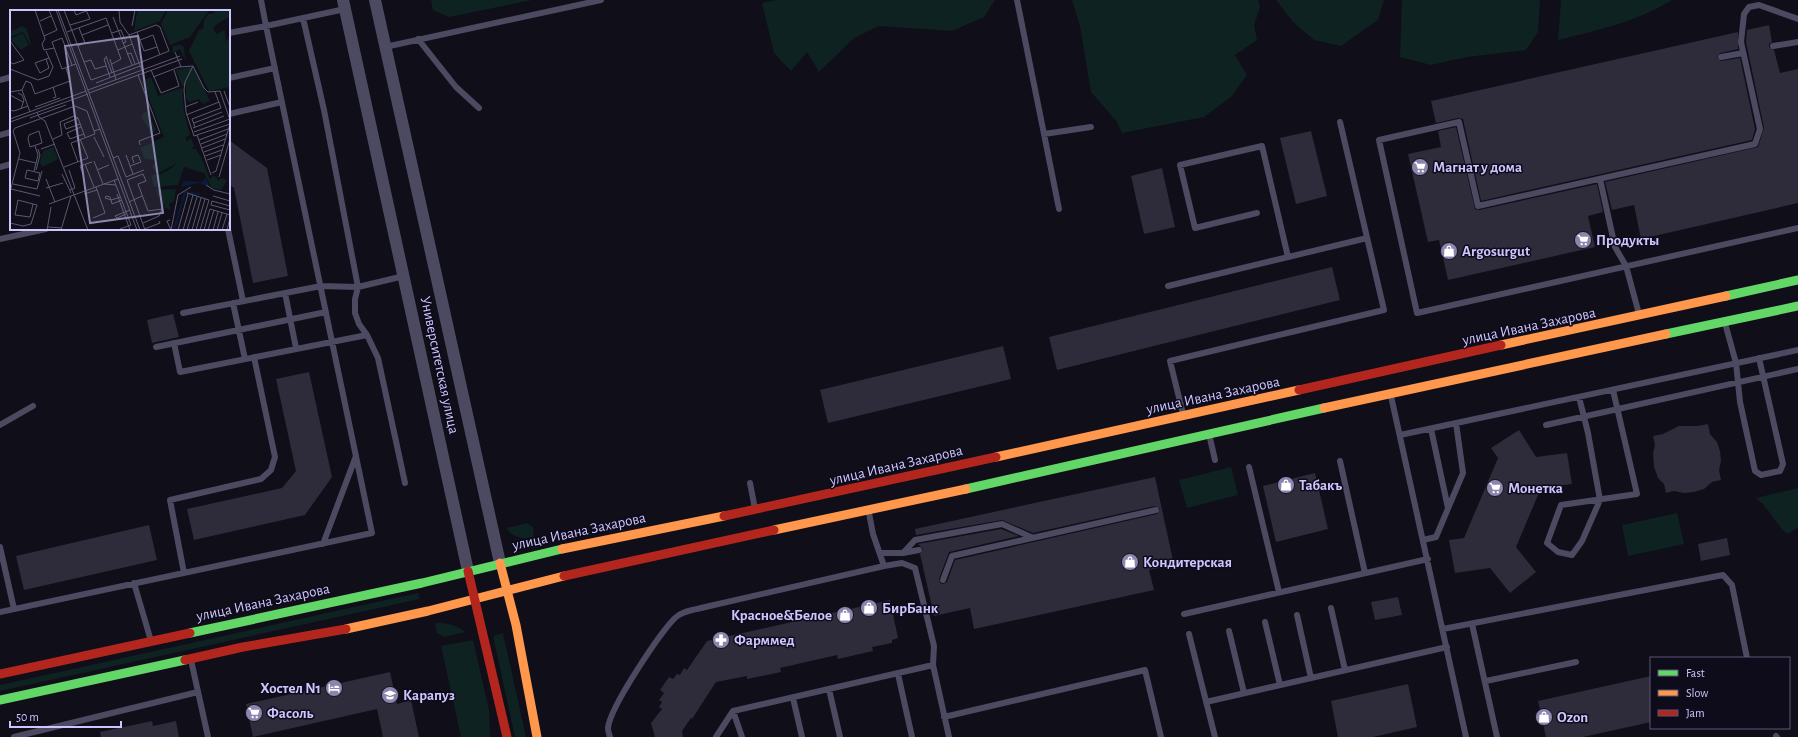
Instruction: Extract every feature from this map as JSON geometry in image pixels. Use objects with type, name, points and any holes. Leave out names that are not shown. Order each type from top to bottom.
[{"type":"main road","name":"улица Ивана Захарова","points":[[0,674],[422,583],[545,552],[658,528],[755,510],[1798,280]]},
{"type":"main road","points":[[0,700],[243,647],[330,632],[723,541],[868,511],[1209,433],[1798,306]]},
{"type":"main road","name":"Университетская улица","points":[[500,563],[516,625],[537,737]]},
{"type":"main road","name":"Университетская улица","points":[[468,571],[506,737]]},
{"type":"street","name":"Университетская улица","points":[[375,0],[500,563]]},
{"type":"street","name":"Университетская улица","points":[[344,5],[468,571]]},
{"type":"lane","points":[[0,612],[372,533],[261,0]]},
{"type":"lane","points":[[385,47],[601,0]]},
{"type":"lane","points":[[1017,0],[1060,209]]},
{"type":"lane","points":[[230,33],[303,18],[344,5]]},
{"type":"lane","points":[[1798,19],[1759,5],[1749,7],[1744,14],[1741,26],[1741,42],[1760,129],[1756,144],[1478,206],[1459,122],[1379,140],[1417,313],[1798,228]]},
{"type":"lane","points":[[303,18],[324,110],[358,287],[355,299],[356,313],[359,324],[367,335],[378,358],[405,483]]},
{"type":"lane","points":[[418,39],[456,87],[479,108]]},
{"type":"lane","points":[[1774,46],[1798,42]]},
{"type":"lane","points":[[1721,57],[1743,53]]},
{"type":"lane","points":[[230,78],[275,68]]},
{"type":"lane","points":[[0,80],[10,78]]},
{"type":"lane","points":[[230,114],[282,102]]},
{"type":"lane","points":[[1183,416],[1170,361],[1384,310],[1340,122]]},
{"type":"lane","points":[[1044,134],[1091,127]]},
{"type":"lane","points":[[0,135],[10,132]]},
{"type":"lane","points":[[1257,213],[1195,228],[1180,165],[1262,146],[1288,257]]},
{"type":"lane","points":[[0,167],[10,164]]},
{"type":"lane","points":[[1600,179],[1615,247],[1626,266],[1640,316]]},
{"type":"lane","points":[[0,239],[41,230]]},
{"type":"lane","points":[[228,230],[243,301]]},
{"type":"lane","points":[[1168,286],[1368,238]]},
{"type":"lane","points":[[183,312],[321,286],[358,287],[404,276]]},
{"type":"lane","points":[[285,293],[296,348]]},
{"type":"lane","points":[[233,303],[245,359]]},
{"type":"lane","points":[[156,347],[326,312]]},
{"type":"lane","points":[[1724,322],[1736,363],[1740,402],[1755,471],[1761,475],[1780,471],[1783,464],[1759,358]]},
{"type":"lane","points":[[174,343],[180,372],[367,335]]},
{"type":"lane","points":[[1400,435],[1798,350]]},
{"type":"lane","points":[[184,573],[170,500],[261,479],[272,470],[275,457],[254,357]]},
{"type":"lane","points":[[1546,425],[1798,369]]},
{"type":"lane","points":[[1579,397],[1600,500],[1582,541],[1572,555],[1558,552],[1547,543],[1561,505],[1600,500],[1637,494],[1613,390]]},
{"type":"lane","points":[[1391,394],[1466,737]]},
{"type":"lane","points":[[0,424],[33,406]]},
{"type":"lane","points":[[1424,540],[1436,537],[1463,473],[1456,423]]},
{"type":"lane","points":[[1431,429],[1448,508]]},
{"type":"lane","points":[[1209,433],[1215,460]]},
{"type":"lane","points":[[323,544],[356,456]]},
{"type":"lane","points":[[1340,460],[1365,573]]},
{"type":"lane","points":[[1249,467],[1279,592]]},
{"type":"lane","points":[[750,483],[755,510]]},
{"type":"lane","points":[[943,580],[952,556],[1156,510]]},
{"type":"lane","points":[[868,511],[884,566]]},
{"type":"lane","points":[[903,553],[915,540],[1002,524],[1031,537]]},
{"type":"lane","points":[[0,547],[14,609]]},
{"type":"lane","points":[[880,553],[903,553],[919,550]]},
{"type":"lane","points":[[1184,614],[1428,559]]},
{"type":"lane","points":[[610,737],[608,728],[614,711],[635,674],[676,616],[694,610],[902,563],[915,568],[934,646],[933,666],[949,737]]},
{"type":"lane","points":[[1443,629],[1723,575],[1732,585],[1747,657]]},
{"type":"lane","points":[[134,583],[150,641]]},
{"type":"lane","points":[[1331,608],[1345,670]]},
{"type":"lane","points":[[1297,615],[1311,678]]},
{"type":"lane","points":[[1266,622],[1280,685]]},
{"type":"lane","points":[[1472,624],[1486,681],[1497,737]]},
{"type":"lane","points":[[1229,631],[1244,693]]},
{"type":"lane","points":[[1188,634],[1215,737]]},
{"type":"lane","points":[[1206,702],[1447,647]]},
{"type":"lane","points":[[190,658],[208,737]]},
{"type":"lane","points":[[1486,681],[1576,662]]},
{"type":"lane","points":[[716,737],[733,710],[933,666]]},
{"type":"lane","points":[[944,717],[1145,670],[1161,737]]},
{"type":"lane","points":[[898,674],[912,737]]},
{"type":"lane","points":[[829,689],[840,737]]},
{"type":"lane","points":[[14,737],[198,692]]},
{"type":"lane","points":[[793,698],[802,737]]},
{"type":"lane","points":[[733,710],[742,737]]},
{"type":"green space","points":[[431,0],[532,0],[449,17],[433,10]]},
{"type":"green space","points":[[776,0],[995,0],[984,17],[952,31],[879,26],[854,38],[819,72],[807,52],[791,71],[774,53],[762,3]]},
{"type":"green space","points":[[1072,0],[1258,0],[1260,7],[1254,25],[1257,40],[1235,55],[1247,75],[1231,97],[1204,117],[1122,133],[1117,122],[1091,92],[1080,26]]},
{"type":"green space","points":[[1276,0],[1384,0],[1378,20],[1341,46],[1314,40],[1293,22]]},
{"type":"green space","points":[[1402,0],[1540,0],[1538,32],[1526,50],[1467,57],[1431,65],[1400,57]]},
{"type":"green space","points":[[1561,0],[1672,0],[1631,20],[1558,40]]},
{"type":"green space","points":[[1231,467],[1238,495],[1187,508],[1179,480]]},
{"type":"green space","points":[[1798,488],[1798,528],[1787,534],[1756,498]]},
{"type":"green space","points":[[1677,513],[1684,544],[1628,556],[1622,525]]},
{"type":"green space","points":[[527,523],[533,527],[534,537],[519,537],[512,534],[506,528]]},
{"type":"green space","points":[[418,593],[420,599],[0,691],[0,685]]},
{"type":"green space","points":[[435,623],[451,624],[465,632],[444,637],[437,633]]},
{"type":"green space","points":[[503,633],[526,737],[515,737],[493,636]]},
{"type":"green space","points":[[473,640],[489,710],[490,737],[461,737],[441,646]]},
{"type":"building","points":[[1769,25],[1772,42],[1769,44],[1769,47],[1774,50],[1780,73],[1798,69],[1798,203],[1641,239],[1634,205],[1612,210],[1605,182],[1758,147],[1764,128],[1746,42],[1747,30]]},
{"type":"building","points":[[1738,32],[1738,49],[1720,53],[1717,57],[1721,61],[1740,58],[1755,129],[1752,140],[1481,201],[1463,119],[1458,118],[1436,123],[1431,101]]},
{"type":"building","points":[[1456,127],[1475,209],[1479,210],[1597,184],[1603,212],[1588,216],[1595,247],[1448,280],[1439,240],[1428,242],[1408,154],[1441,147],[1438,131]]},
{"type":"building","points":[[1311,131],[1327,196],[1296,204],[1280,138]]},
{"type":"building","points":[[230,141],[267,168],[288,276],[253,283],[234,188],[230,185]]},
{"type":"building","points":[[1162,168],[1175,227],[1144,234],[1131,176]]},
{"type":"building","points":[[1332,267],[1340,300],[1057,370],[1049,337]]},
{"type":"building","points":[[173,314],[179,337],[152,343],[147,320]]},
{"type":"building","points":[[1003,346],[1011,379],[828,423],[820,390]]},
{"type":"building","points":[[309,372],[332,477],[305,515],[194,540],[187,509],[282,488],[296,471],[276,379]]},
{"type":"building","points":[[1708,424],[1710,434],[1717,442],[1720,451],[1721,461],[1719,470],[1721,480],[1712,482],[1704,489],[1694,492],[1684,493],[1674,491],[1666,493],[1664,484],[1658,478],[1654,467],[1653,453],[1655,445],[1653,436],[1663,434],[1679,426],[1697,426]]},
{"type":"building","points":[[1519,430],[1536,457],[1567,453],[1572,484],[1541,488],[1516,547],[1536,572],[1510,593],[1490,568],[1455,573],[1449,540],[1464,538],[1498,458],[1491,448]]},
{"type":"building","points":[[1315,473],[1328,529],[1276,542],[1263,486]]},
{"type":"building","points":[[1155,477],[1174,565],[1149,570],[1154,590],[974,629],[970,608],[934,616],[920,554],[923,549],[918,544],[1001,529],[1019,536],[949,552],[939,579],[940,583],[943,584],[947,582],[955,560],[1157,514],[1160,509],[1155,506],[1033,533],[1002,520],[916,535],[915,529]]},
{"type":"building","points":[[149,525],[157,560],[24,590],[16,556]]},
{"type":"building","points":[[1727,538],[1730,555],[1701,561],[1698,544]]},
{"type":"building","points":[[1398,597],[1402,615],[1375,620],[1371,602]]},
{"type":"building","points":[[890,600],[898,638],[892,640],[892,643],[872,647],[873,651],[838,659],[837,655],[780,668],[781,672],[747,679],[747,676],[716,682],[692,719],[691,718],[682,731],[683,737],[655,737],[651,723],[662,709],[659,707],[662,702],[659,700],[664,693],[660,690],[669,677],[673,679],[677,674],[680,675],[684,668],[687,670],[707,641]]},
{"type":"building","points":[[390,672],[397,704],[411,700],[419,737],[383,737],[377,709],[253,737],[246,704]]},
{"type":"building","points":[[1650,676],[1650,722],[1583,737],[1546,737],[1538,701]]},
{"type":"building","points":[[1408,684],[1417,727],[1373,737],[1338,737],[1331,701]]},
{"type":"building","points":[[152,721],[153,726],[176,721],[179,737],[101,737],[100,732]]},
{"type":"traffic: fast","points":[[1726,296],[1798,280]]},
{"type":"traffic: fast","points":[[1666,334],[1798,306]]},
{"type":"traffic: fast","points":[[966,489],[1324,408]]},
{"type":"traffic: fast","points":[[190,633],[422,583],[562,549]]},
{"type":"traffic: fast","points":[[0,700],[185,660]]},
{"type":"traffic: slow","points":[[1501,345],[1726,296]]},
{"type":"traffic: slow","points":[[1324,408],[1666,334]]},
{"type":"traffic: slow","points":[[996,457],[1299,390]]},
{"type":"traffic: slow","points":[[774,530],[966,489]]},
{"type":"traffic: slow","points":[[562,549],[724,516]]},
{"type":"traffic: slow","points":[[500,563],[516,625],[537,737]]},
{"type":"traffic: slow","points":[[346,629],[428,611],[564,576]]},
{"type":"traffic: jam","points":[[1299,390],[1501,345]]},
{"type":"traffic: jam","points":[[724,516],[996,457]]},
{"type":"traffic: jam","points":[[564,576],[774,530]]},
{"type":"traffic: jam","points":[[468,571],[507,737]]},
{"type":"traffic: jam","points":[[185,660],[243,647],[346,629]]},
{"type":"traffic: jam","points":[[0,674],[190,633]]},
{"type":"place","name":"Магнат у дома","points":[[1420,167]]},
{"type":"place","name":"Продукты","points":[[1583,240]]},
{"type":"place","name":"Argosurgut","points":[[1449,251]]},
{"type":"place","name":"Табакъ","points":[[1286,485]]},
{"type":"place","name":"Монетка","points":[[1495,488]]},
{"type":"place","name":"Кондитерская","points":[[1130,562]]},
{"type":"place","name":"БирБанк","points":[[869,608]]},
{"type":"place","name":"Красное&Белое","points":[[845,615]]},
{"type":"place","name":"Фарммед","points":[[721,640]]},
{"type":"place","name":"Хостел N1","points":[[334,688]]},
{"type":"place","name":"Карапуз","points":[[390,695]]},
{"type":"place","name":"Фасоль","points":[[254,713]]},
{"type":"place","name":"Ozon","points":[[1544,717]]}]
